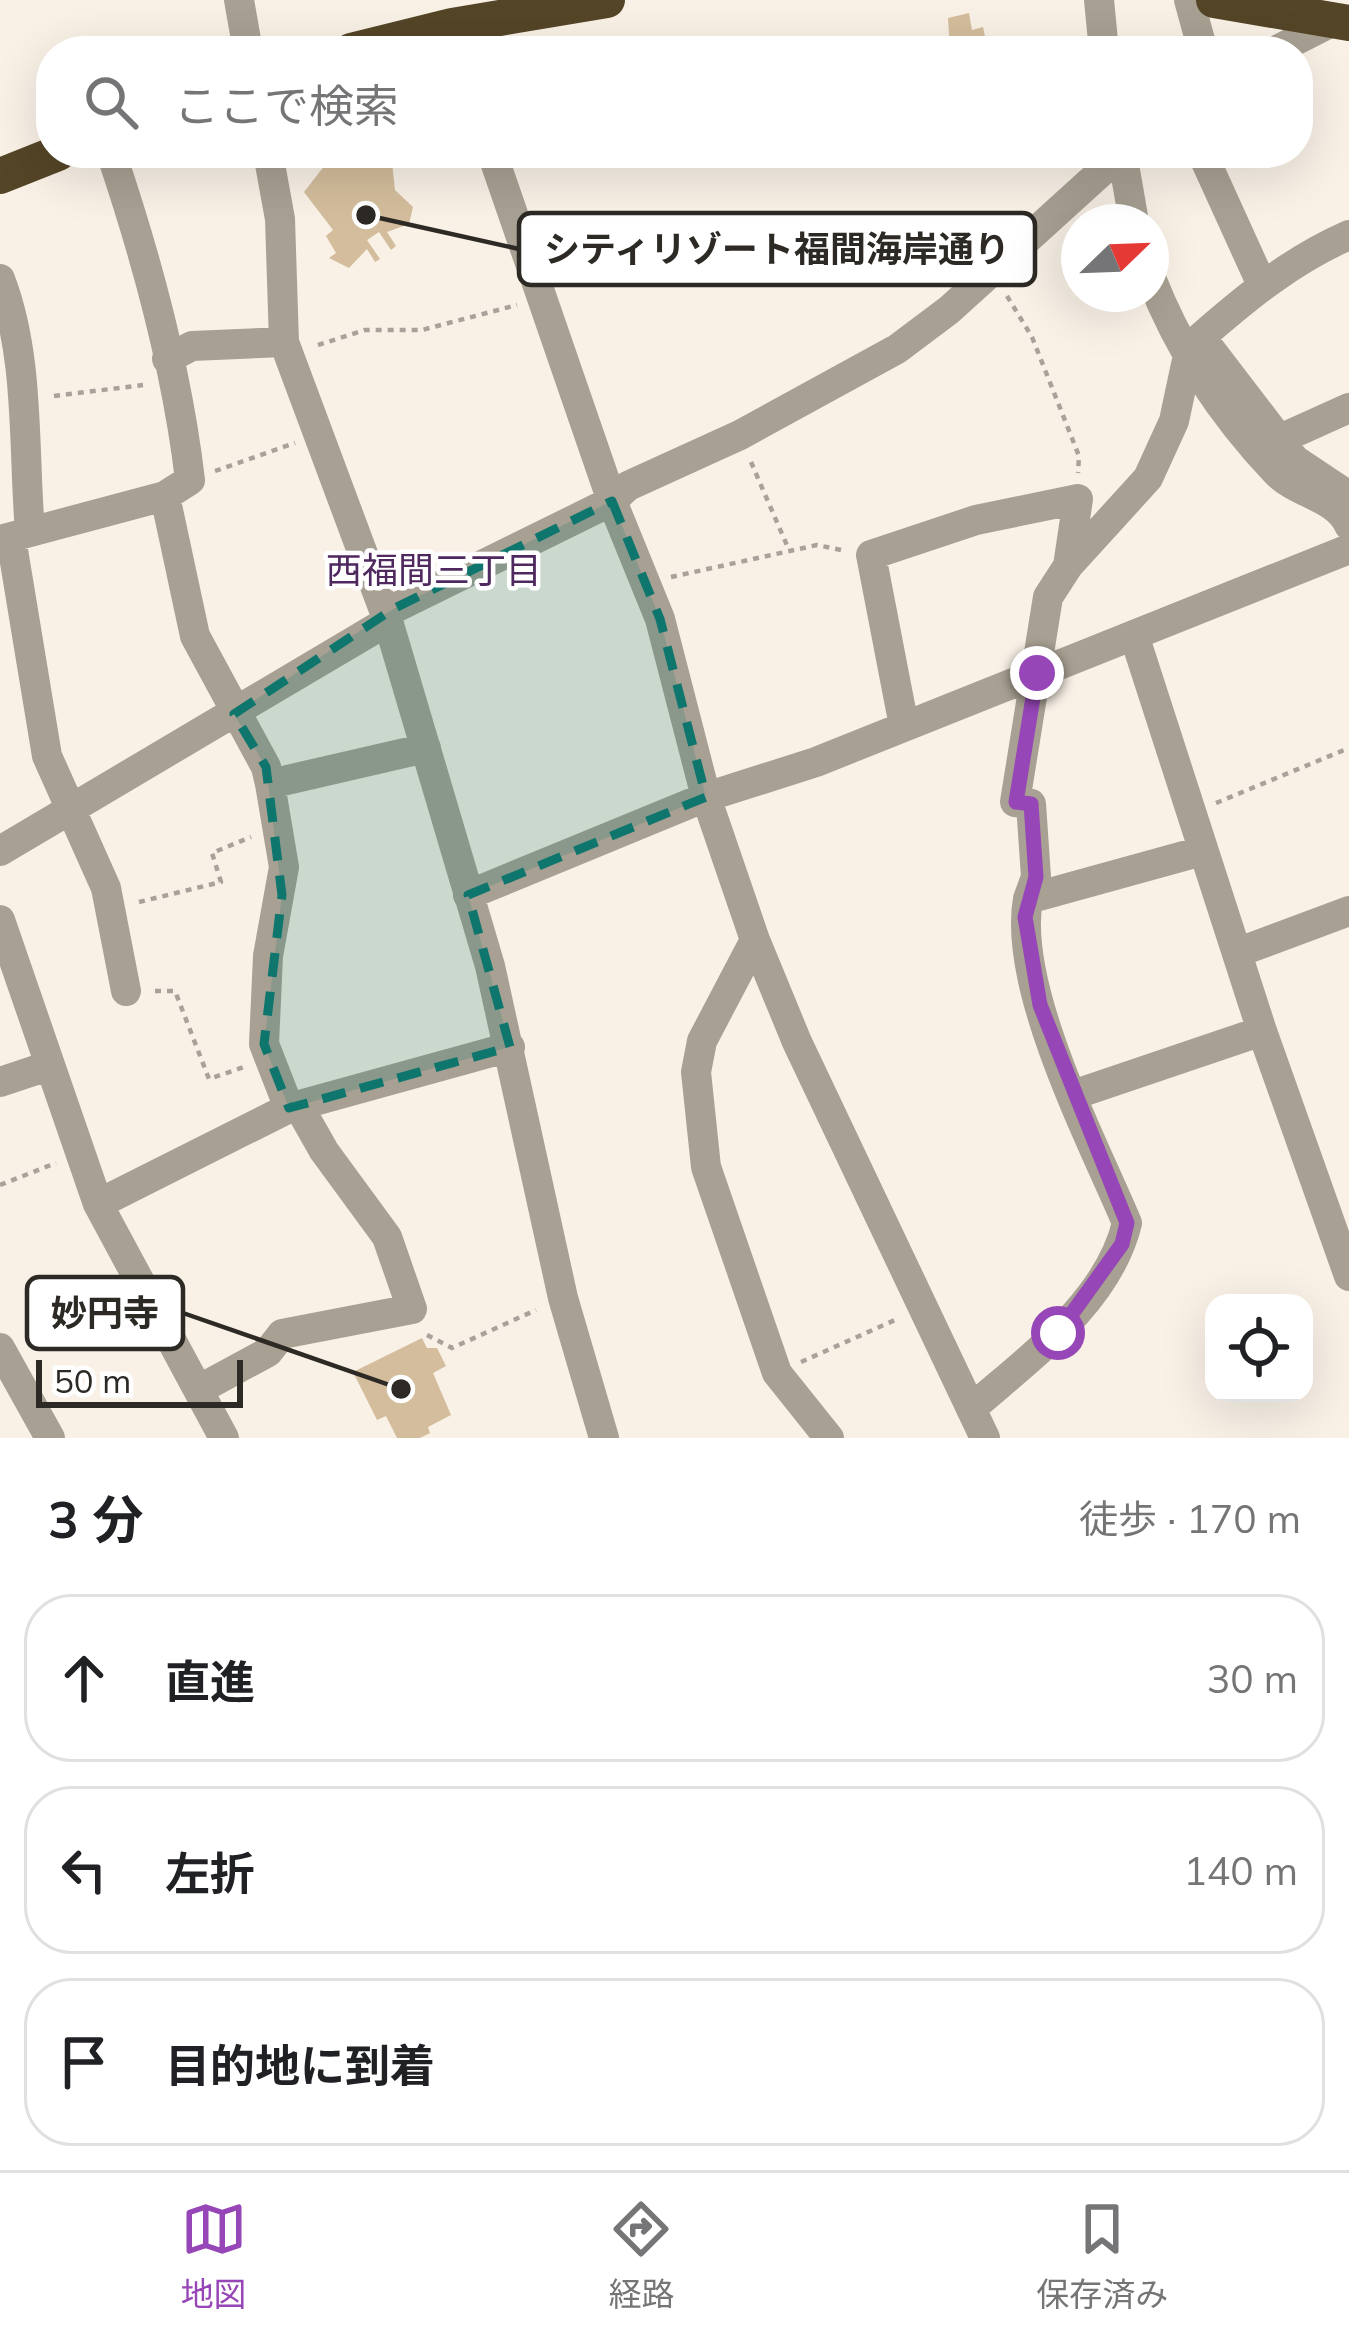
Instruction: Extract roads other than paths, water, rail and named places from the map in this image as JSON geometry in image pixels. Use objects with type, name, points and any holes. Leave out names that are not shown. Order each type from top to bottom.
[{"type":"highway","points":[[468,36],[607,0]]},
{"type":"highway","points":[[1214,0],[1343,22]]},
{"type":"highway","points":[[0,176],[36,162]]},
{"type":"street","points":[[238,0],[245,36]]},
{"type":"street","points":[[1100,0],[1103,36]]},
{"type":"street","points":[[1189,0],[1200,36]]},
{"type":"street","points":[[1310,36],[1343,22]]},
{"type":"street","points":[[116,168],[173,369],[177,488],[195,636],[266,767],[278,826],[283,881],[263,1014],[267,1060],[293,1107],[381,1225],[412,1309],[282,1334],[268,1352],[200,1389]]},
{"type":"street","points":[[271,168],[280,219],[291,354],[388,621],[426,748],[509,1047],[563,1298],[604,1438]]},
{"type":"street","points":[[498,168],[612,501],[646,582],[676,674],[706,797],[754,940],[985,1438]]},
{"type":"street","points":[[0,850],[388,621],[393,609],[612,501],[628,486],[740,435],[897,349],[1105,168]]},
{"type":"street","points":[[1125,168],[1132,204]]},
{"type":"street","points":[[1209,168],[1262,285]]},
{"type":"street","points":[[1349,235],[1309,253],[1262,285],[1201,337],[1295,460],[1349,496]]},
{"type":"street","points":[[0,279],[24,358],[13,537],[47,756],[111,909],[126,991]]},
{"type":"street","points":[[1166,312],[1187,360],[1280,477],[1344,513],[1349,525]]},
{"type":"street","points":[[173,369],[192,346],[291,354]]},
{"type":"street","points":[[971,1409],[1075,1313],[1122,1244],[1127,1223],[1040,1005],[1025,917],[1036,877],[1031,804],[1016,802],[1048,597],[1068,566],[1148,478],[1174,421],[1187,360]]},
{"type":"street","points":[[1278,440],[1349,408]]},
{"type":"street","points":[[13,537],[177,488]]},
{"type":"street","points":[[904,725],[871,555],[976,520],[1078,499],[1068,566]]},
{"type":"street","points":[[468,895],[706,797],[816,762],[1349,549]]},
{"type":"street","points":[[1134,635],[1262,1031],[1337,1200],[1349,1276]]},
{"type":"street","points":[[270,784],[426,748]]},
{"type":"street","points":[[1028,899],[1202,851]]},
{"type":"street","points":[[1238,952],[1349,911]]},
{"type":"street","points":[[0,920],[98,1204],[224,1438]]},
{"type":"street","points":[[754,940],[702,1041],[695,1072],[706,1167],[777,1373],[830,1438]]},
{"type":"street","points":[[1073,1095],[1262,1031]]},
{"type":"street","points":[[98,1204],[293,1107],[509,1047]]},
{"type":"street","points":[[0,1082],[48,1066]]},
{"type":"street","points":[[0,1348],[50,1438]]},
{"type":"place","name":"シティリゾート福間海岸通り","points":[[366,215]]},
{"type":"place","name":"妙円寺","points":[[401,1389]]},
{"type":"district","name":"西福間三丁目","points":[[434,570]]}]
